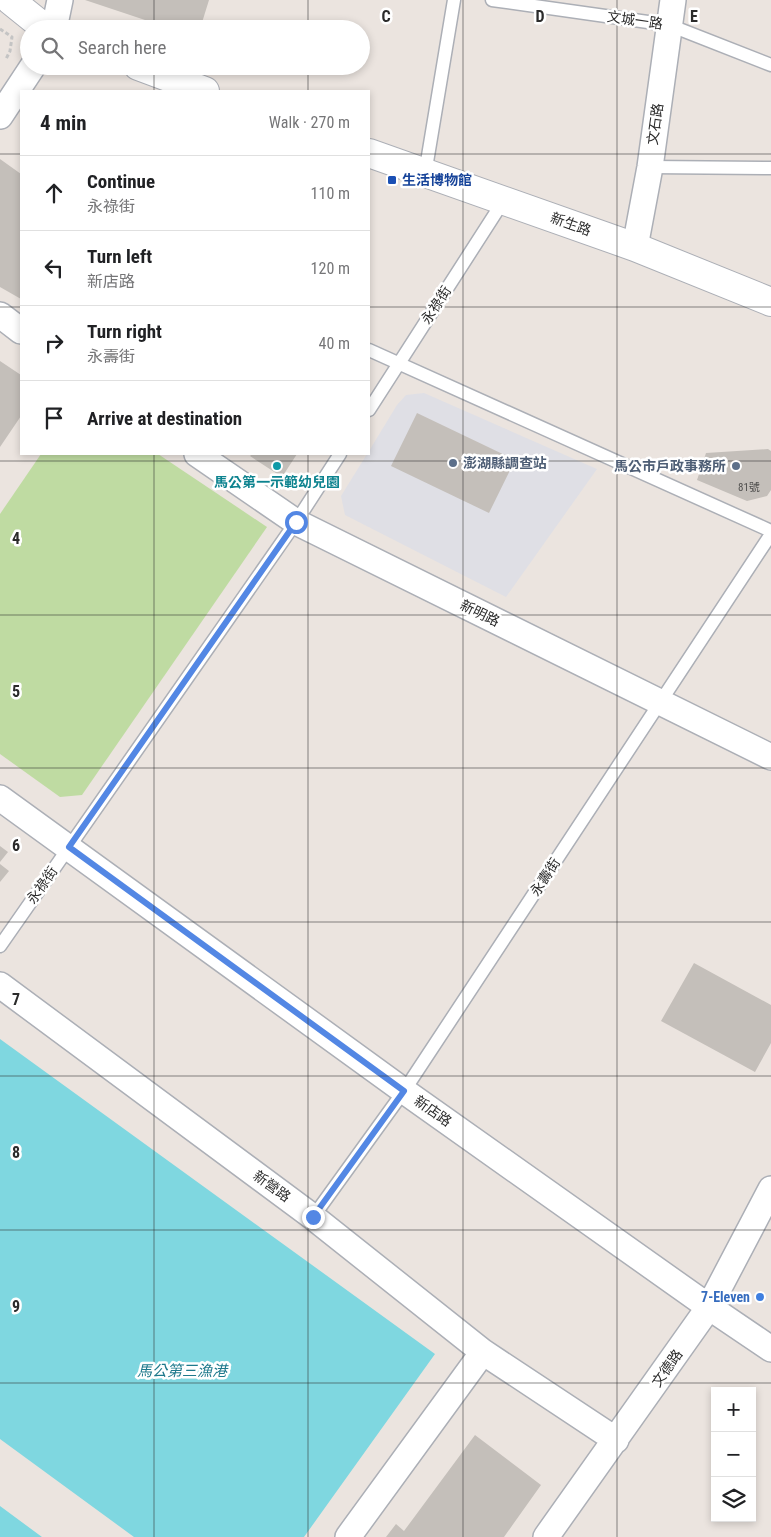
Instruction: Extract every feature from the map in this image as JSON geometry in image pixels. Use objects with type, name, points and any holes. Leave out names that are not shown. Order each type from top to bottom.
[{"type":"main road","points":[[10,0],[35,20]]},
{"type":"main road","points":[[162,75],[201,90]]},
{"type":"main road","name":"新生路","points":[[370,153],[635,247],[771,302]]},
{"type":"street","points":[[56,20],[60,0]]},
{"type":"street","name":"文石路","points":[[635,247],[650,167],[672,0]]},
{"type":"street","points":[[0,116],[27,75]]},
{"type":"street","points":[[0,315],[20,330]]},
{"type":"street","name":"新明路","points":[[198,455],[296,522],[771,757]]},
{"type":"street","name":"新店路","points":[[0,798],[404,1091],[771,1349]]},
{"type":"street","name":"新營路","points":[[0,985],[313,1217],[483,1352],[616,1440]]},
{"type":"street","name":"文德路","points":[[546,1537],[709,1307],[771,1189]]},
{"type":"street","points":[[348,1537],[483,1352]]},
{"type":"lane","points":[[425,174],[454,0]]},
{"type":"lane","name":"文城一路","points":[[492,0],[549,4],[668,24],[771,65]]},
{"type":"lane","points":[[650,167],[771,168]]},
{"type":"lane","name":"永祿街","points":[[370,408],[504,200]]},
{"type":"lane","points":[[370,350],[771,532]]},
{"type":"lane","name":"永祿街","points":[[0,946],[296,522],[339,455]]},
{"type":"lane","name":"永壽街","points":[[313,1217],[404,1091],[771,532]]},
{"type":"path","points":[[0,29],[12,38],[10,51],[3,67]]},
{"type":"shaded area","name":"澎湖縣調查站","points":[[424,393],[597,469],[506,597],[345,515],[341,496],[366,455],[370,455],[370,449],[397,405],[406,395]]},
{"type":"green space","points":[[40,455],[159,455],[267,527],[82,795],[60,797],[0,754],[0,514]]},
{"type":"water","name":"馬公第三漁港","points":[[0,1039],[435,1354],[304,1537],[134,1537],[0,1439]]},
{"type":"water","points":[[0,1506],[42,1537],[0,1537]]},
{"type":"building","points":[[85,0],[209,0],[203,20],[145,20]]},
{"type":"building","points":[[0,159],[20,173],[20,298],[0,287]]},
{"type":"building","points":[[0,361],[20,374],[20,417],[0,447]]},
{"type":"building","name":"澎湖縣調查站","points":[[417,413],[515,460],[489,513],[391,466]]},
{"type":"building","name":"馬公市戶政事務所","points":[[768,449],[771,451],[771,490],[767,496],[747,501],[697,480],[706,453]]},
{"type":"building","name":"馬公第一示範幼兒園","points":[[251,455],[296,455],[282,477]]},
{"type":"building","points":[[0,846],[8,852],[0,862]]},
{"type":"building","points":[[0,864],[9,871],[0,882]]},
{"type":"building","points":[[694,963],[771,1005],[771,1043],[755,1072],[661,1021]]},
{"type":"building","points":[[475,1435],[541,1485],[504,1537],[386,1537],[396,1524],[404,1531]]},
{"type":"place","name":"生活博物館","points":[[392,180]]},
{"type":"place","name":"澎湖縣調查站","points":[[453,463]]},
{"type":"place","name":"馬公第一示範幼兒園","points":[[277,466]]},
{"type":"place","name":"馬公市戶政事務所","points":[[736,466]]},
{"type":"place","name":"7-Eleven","points":[[760,1297]]},
{"type":"route","points":[[296,522],[69,847],[404,1091],[313,1217]]}]
